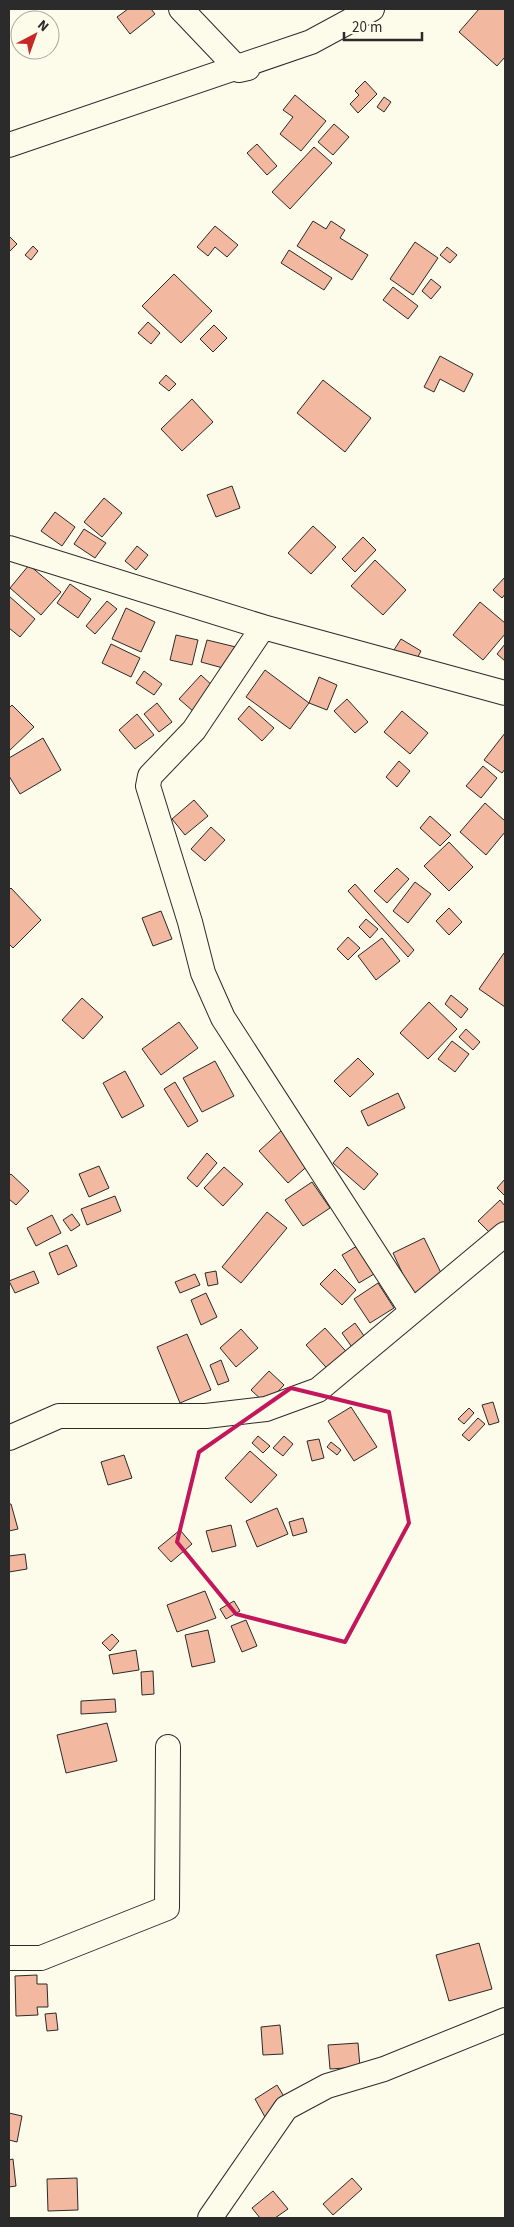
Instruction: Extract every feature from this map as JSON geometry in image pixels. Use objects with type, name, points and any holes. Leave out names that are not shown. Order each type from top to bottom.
[{"type":"street","points":[[181,9],[239,70],[297,59]]},
{"type":"street","points":[[9,145],[311,42],[372,9]]},
{"type":"street","points":[[9,548],[263,627],[505,693]]},
{"type":"street","points":[[263,627],[194,730],[150,776],[148,786],[190,922],[203,973],[223,1018],[412,1311]]},
{"type":"street","points":[[9,1438],[59,1416],[206,1416],[266,1409],[318,1390],[505,1234]]},
{"type":"street","points":[[9,1958],[40,1958],[167,1908],[168,1747]]},
{"type":"street","points":[[210,2218],[286,2108],[327,2086],[384,2069],[505,2020]]},
{"type":"highlighted area","points":[[291,1388],[389,1412],[409,1523],[345,1642],[236,1614],[177,1542],[199,1452]]},
{"type":"building","points":[[128,9],[151,9],[155,14],[130,34],[117,17]]},
{"type":"building","points":[[479,9],[505,9],[505,57],[497,66],[459,32]]},
{"type":"building","points":[[365,81],[377,94],[358,113],[350,104],[359,95],[355,91]]},
{"type":"building","points":[[295,95],[326,121],[301,151],[280,134],[293,117],[283,110]]},
{"type":"building","points":[[384,97],[391,102],[384,112],[377,107]]},
{"type":"building","points":[[334,124],[349,137],[333,155],[318,142]]},
{"type":"building","points":[[257,144],[277,166],[267,175],[247,153]]},
{"type":"building","points":[[314,147],[332,163],[290,209],[272,192]]},
{"type":"building","points":[[313,221],[326,229],[331,221],[345,230],[340,238],[368,255],[352,280],[297,246]]},
{"type":"building","points":[[215,226],[238,245],[227,257],[215,247],[208,256],[197,247]]},
{"type":"building","points":[[9,236],[17,244],[9,252]]},
{"type":"building","points":[[415,242],[438,258],[413,295],[390,279]]},
{"type":"building","points":[[33,246],[38,251],[31,260],[25,255]]},
{"type":"building","points":[[447,247],[457,255],[450,263],[440,255]]},
{"type":"building","points":[[289,250],[332,278],[324,290],[281,263]]},
{"type":"building","points":[[174,274],[212,311],[181,343],[142,306]]},
{"type":"building","points":[[431,279],[441,287],[431,299],[422,291]]},
{"type":"building","points":[[393,287],[418,306],[408,319],[383,300]]},
{"type":"building","points":[[148,322],[160,333],[151,344],[138,333]]},
{"type":"building","points":[[214,325],[227,338],[213,352],[200,339]]},
{"type":"building","points":[[440,356],[473,374],[464,392],[440,379],[434,392],[424,387]]},
{"type":"building","points":[[166,375],[176,384],[169,391],[159,383]]},
{"type":"building","points":[[323,380],[371,418],[345,452],[297,413]]},
{"type":"building","points":[[192,399],[213,422],[182,451],[161,429]]},
{"type":"building","points":[[232,486],[240,508],[216,517],[207,495]]},
{"type":"building","points":[[104,498],[122,513],[102,537],[84,522]]},
{"type":"building","points":[[55,512],[75,527],[62,546],[41,531]]},
{"type":"building","points":[[313,526],[336,547],[311,574],[288,553]]},
{"type":"building","points":[[84,529],[106,543],[95,558],[74,544]]},
{"type":"building","points":[[363,537],[376,550],[355,572],[342,559]]},
{"type":"building","points":[[137,546],[148,555],[136,570],[125,561]]},
{"type":"building","points":[[375,560],[406,590],[383,615],[351,586]]},
{"type":"building","points":[[29,565],[61,592],[41,615],[10,588]]},
{"type":"building","points":[[505,577],[505,594],[502,598],[493,590]]},
{"type":"building","points":[[70,584],[91,599],[78,618],[57,603]]},
{"type":"building","points":[[9,596],[35,619],[20,637],[9,628]]},
{"type":"building","points":[[107,601],[117,609],[95,634],[86,626]]},
{"type":"building","points":[[480,602],[505,623],[505,634],[483,660],[453,635]]},
{"type":"building","points":[[126,608],[155,622],[141,652],[112,639]]},
{"type":"building","points":[[176,635],[198,640],[192,665],[170,660]]},
{"type":"building","points":[[401,639],[421,651],[413,666],[392,653]]},
{"type":"building","points":[[207,640],[240,648],[234,671],[201,662]]},
{"type":"building","points":[[111,644],[140,658],[131,677],[102,663]]},
{"type":"building","points":[[505,644],[505,661],[497,654]]},
{"type":"building","points":[[265,670],[309,703],[290,729],[246,697]]},
{"type":"building","points":[[144,671],[162,684],[154,695],[136,683]]},
{"type":"building","points":[[201,675],[215,688],[194,712],[179,699]]},
{"type":"building","points":[[319,677],[337,685],[327,710],[309,703]]},
{"type":"building","points":[[347,699],[368,722],[355,733],[334,711]]},
{"type":"building","points":[[157,703],[172,722],[159,732],[144,714]]},
{"type":"building","points":[[12,705],[34,727],[9,751],[9,708]]},
{"type":"building","points":[[249,706],[274,728],[262,741],[238,719]]},
{"type":"building","points":[[402,711],[428,733],[410,754],[384,732]]},
{"type":"building","points":[[137,714],[154,735],[135,749],[119,730]]},
{"type":"building","points":[[505,733],[505,769],[502,773],[484,760]]},
{"type":"building","points":[[43,738],[61,770],[20,794],[9,776],[9,758]]},
{"type":"building","points":[[399,761],[410,771],[397,787],[386,777]]},
{"type":"building","points":[[483,766],[497,778],[481,798],[466,786]]},
{"type":"building","points":[[194,800],[208,816],[185,835],[172,819]]},
{"type":"building","points":[[485,803],[505,821],[505,832],[486,855],[460,832]]},
{"type":"building","points":[[430,816],[451,835],[440,846],[420,828]]},
{"type":"building","points":[[211,827],[225,840],[205,861],[191,849]]},
{"type":"building","points":[[449,842],[473,867],[449,891],[424,866]]},
{"type":"building","points":[[397,868],[409,879],[387,903],[374,891]]},
{"type":"building","points":[[415,882],[431,894],[408,923],[393,911]]},
{"type":"building","points":[[355,884],[414,950],[408,957],[348,891]]},
{"type":"building","points":[[11,888],[41,920],[13,948],[9,944],[9,890]]},
{"type":"building","points":[[449,908],[462,922],[449,935],[436,921]]},
{"type":"building","points":[[161,911],[172,939],[153,946],[142,918]]},
{"type":"building","points":[[366,919],[378,929],[370,938],[359,927]]},
{"type":"building","points":[[348,937],[360,948],[348,960],[337,949]]},
{"type":"building","points":[[382,938],[400,961],[376,980],[358,956]]},
{"type":"building","points":[[505,954],[505,1007],[479,989]]},
{"type":"building","points":[[451,995],[468,1009],[461,1018],[445,1004]]},
{"type":"building","points":[[82,998],[103,1017],[83,1039],[62,1020]]},
{"type":"building","points":[[429,1002],[457,1029],[428,1059],[400,1033]]},
{"type":"building","points":[[179,1022],[198,1048],[161,1075],[142,1049]]},
{"type":"building","points":[[466,1029],[480,1042],[473,1050],[459,1037]]},
{"type":"building","points":[[452,1041],[469,1054],[455,1072],[438,1059]]},
{"type":"building","points":[[358,1058],[374,1074],[350,1097],[334,1081]]},
{"type":"building","points":[[215,1061],[234,1096],[202,1112],[183,1078]]},
{"type":"building","points":[[125,1071],[144,1106],[122,1118],[103,1083]]},
{"type":"building","points":[[175,1082],[198,1121],[188,1127],[164,1089]]},
{"type":"building","points":[[398,1093],[405,1108],[368,1126],[361,1111]]},
{"type":"building","points":[[282,1130],[311,1163],[288,1183],[259,1151]]},
{"type":"building","points":[[347,1147],[378,1174],[364,1190],[333,1163]]},
{"type":"building","points":[[207,1153],[217,1163],[197,1187],[187,1178]]},
{"type":"building","points":[[99,1166],[109,1188],[89,1197],[79,1174]]},
{"type":"building","points":[[224,1167],[243,1184],[223,1206],[204,1188]]},
{"type":"building","points":[[11,1174],[29,1191],[16,1205],[9,1199],[9,1176]]},
{"type":"building","points":[[505,1179],[505,1196],[497,1188]]},
{"type":"building","points":[[312,1182],[330,1208],[303,1226],[285,1200]]},
{"type":"building","points":[[115,1196],[121,1211],[87,1225],[81,1209]]},
{"type":"building","points":[[500,1200],[505,1206],[505,1224],[493,1236],[478,1221]]},
{"type":"building","points":[[267,1212],[287,1228],[241,1283],[222,1267]]},
{"type":"building","points":[[72,1214],[80,1225],[71,1231],[63,1220]]},
{"type":"building","points":[[52,1215],[61,1233],[36,1246],[27,1228]]},
{"type":"building","points":[[424,1238],[444,1279],[412,1294],[393,1253]]},
{"type":"building","points":[[362,1243],[379,1271],[359,1283],[342,1255]]},
{"type":"building","points":[[67,1245],[77,1266],[58,1275],[49,1253]]},
{"type":"building","points":[[335,1269],[356,1290],[342,1305],[320,1284]]},
{"type":"building","points":[[34,1271],[39,1283],[15,1293],[9,1281]]},
{"type":"building","points":[[216,1271],[218,1284],[208,1286],[205,1273]]},
{"type":"building","points":[[195,1274],[200,1285],[180,1293],[175,1282]]},
{"type":"building","points":[[378,1283],[394,1308],[370,1323],[354,1299]]},
{"type":"building","points":[[206,1293],[217,1317],[201,1325],[191,1300]]},
{"type":"building","points":[[355,1323],[369,1343],[356,1353],[342,1333]]},
{"type":"building","points":[[325,1328],[352,1358],[333,1375],[306,1345]]},
{"type":"building","points":[[241,1329],[258,1348],[236,1367],[220,1348]]},
{"type":"building","points":[[187,1334],[211,1390],[180,1403],[157,1347]]},
{"type":"building","points":[[221,1360],[229,1381],[218,1385],[210,1365]]},
{"type":"building","points":[[269,1371],[284,1385],[266,1404],[251,1390]]},
{"type":"building","points":[[493,1402],[499,1422],[489,1425],[482,1405]]},
{"type":"building","points":[[351,1407],[377,1447],[354,1461],[328,1421]]},
{"type":"building","points":[[469,1408],[474,1413],[464,1424],[458,1419]]},
{"type":"building","points":[[478,1418],[485,1424],[469,1441],[462,1435]]},
{"type":"building","points":[[258,1436],[270,1446],[263,1453],[252,1443]]},
{"type":"building","points":[[284,1436],[293,1444],[283,1456],[273,1448]]},
{"type":"building","points":[[319,1439],[324,1458],[312,1461],[307,1441]]},
{"type":"building","points":[[331,1442],[341,1450],[337,1455],[327,1447]]},
{"type":"building","points":[[250,1451],[277,1475],[251,1503],[225,1478]]},
{"type":"building","points":[[124,1455],[132,1478],[108,1485],[101,1462]]},
{"type":"building","points":[[9,1504],[11,1504],[18,1529],[9,1531]]},
{"type":"building","points":[[277,1508],[288,1534],[257,1547],[246,1521]]},
{"type":"building","points":[[303,1518],[307,1532],[293,1536],[289,1522]]},
{"type":"building","points":[[231,1525],[236,1546],[212,1552],[206,1531]]},
{"type":"building","points":[[180,1530],[192,1544],[171,1562],[158,1548]]},
{"type":"building","points":[[25,1554],[27,1569],[9,1572],[9,1556]]},
{"type":"building","points":[[205,1591],[216,1618],[177,1632],[167,1605]]},
{"type":"building","points":[[234,1601],[240,1611],[226,1619],[220,1609]]},
{"type":"building","points":[[246,1620],[257,1646],[242,1652],[231,1626]]},
{"type":"building","points":[[208,1630],[215,1662],[192,1667],[185,1635]]},
{"type":"building","points":[[112,1634],[119,1641],[110,1651],[102,1643]]},
{"type":"building","points":[[136,1650],[139,1670],[113,1674],[109,1655]]},
{"type":"building","points":[[153,1671],[154,1694],[142,1695],[141,1672]]},
{"type":"building","points":[[115,1699],[116,1712],[81,1714],[81,1701]]},
{"type":"building","points":[[107,1723],[117,1761],[66,1773],[57,1735]]},
{"type":"building","points":[[479,1943],[492,1989],[449,2001],[436,1955]]},
{"type":"building","points":[[37,1975],[37,1984],[47,1984],[48,2007],[37,2007],[38,2015],[16,2016],[15,1976]]},
{"type":"building","points":[[56,2013],[58,2030],[47,2031],[45,2014]]},
{"type":"building","points":[[280,2025],[283,2054],[263,2055],[261,2027]]},
{"type":"building","points":[[358,2043],[360,2067],[330,2069],[328,2045]]},
{"type":"building","points":[[277,2085],[288,2103],[265,2117],[255,2099]]},
{"type":"building","points":[[9,2113],[22,2116],[17,2142],[9,2140]]},
{"type":"building","points":[[13,2159],[16,2186],[9,2187],[9,2160]]},
{"type":"building","points":[[77,2178],[78,2210],[48,2211],[47,2179]]},
{"type":"building","points":[[352,2178],[362,2189],[333,2215],[323,2204]]},
{"type":"building","points":[[273,2191],[288,2209],[275,2218],[260,2218],[252,2208]]}]
